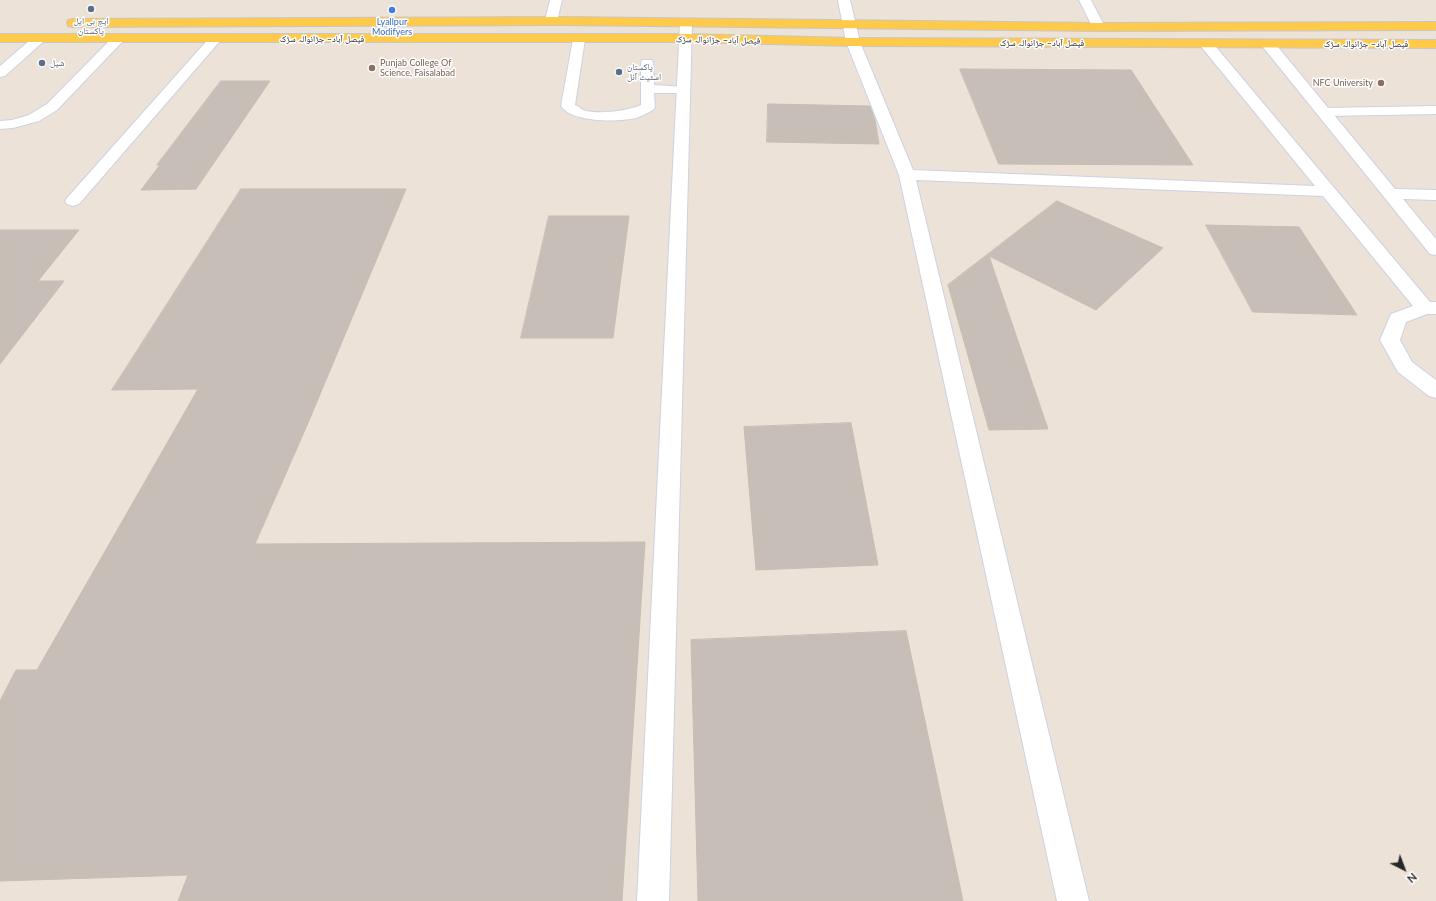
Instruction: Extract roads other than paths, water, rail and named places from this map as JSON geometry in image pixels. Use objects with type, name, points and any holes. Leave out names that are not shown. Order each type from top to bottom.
[{"type":"main road","name":"فیصل آباد– جڑانوالہ سڑک","points":[[62,23],[551,21],[685,31],[1206,44],[1436,44]]},
{"type":"main road","name":"فیصل آباد– جڑانوالہ سڑک","points":[[852,34],[1099,27],[1436,26]]},
{"type":"main road","name":"فیصل آباد– جڑانوالہ سڑک","points":[[0,38],[579,39],[685,31]]},
{"type":"street","points":[[551,21],[556,0]]},
{"type":"street","points":[[844,0],[852,34],[907,175],[1073,901]]},
{"type":"street","points":[[1085,0],[1099,27]]},
{"type":"street","points":[[653,901],[685,31]]},
{"type":"street","points":[[1206,44],[1328,191],[1430,308],[1398,318],[1390,340],[1405,367],[1436,391]]},
{"type":"street","points":[[1268,44],[1436,250]]},
{"type":"street","points":[[907,175],[1328,191]]},
{"type":"street","points":[[1391,194],[1436,195]]},
{"type":"lane","points":[[0,73],[40,38]]},
{"type":"lane","points":[[0,125],[13,124],[34,118],[52,107],[119,38]]},
{"type":"lane","points":[[73,202],[216,38]]},
{"type":"lane","points":[[579,39],[568,106],[580,114],[598,116],[633,114],[648,107],[647,63]]},
{"type":"lane","points":[[647,89],[683,90]]},
{"type":"lane","points":[[1324,112],[1436,110]]},
{"type":"place","name":"ایچ بی ایل پاکستان","points":[[91,9]]},
{"type":"place","name":"Lyallpur Modifyers","points":[[392,10]]},
{"type":"place","name":"شیل","points":[[42,63]]},
{"type":"place","name":"Punjab College Of Science, Faisalabad","points":[[372,68]]},
{"type":"place","name":"پاکستان اسٹیٹ آئل","points":[[619,72]]},
{"type":"place","name":"NFC University","points":[[1381,83]]}]
